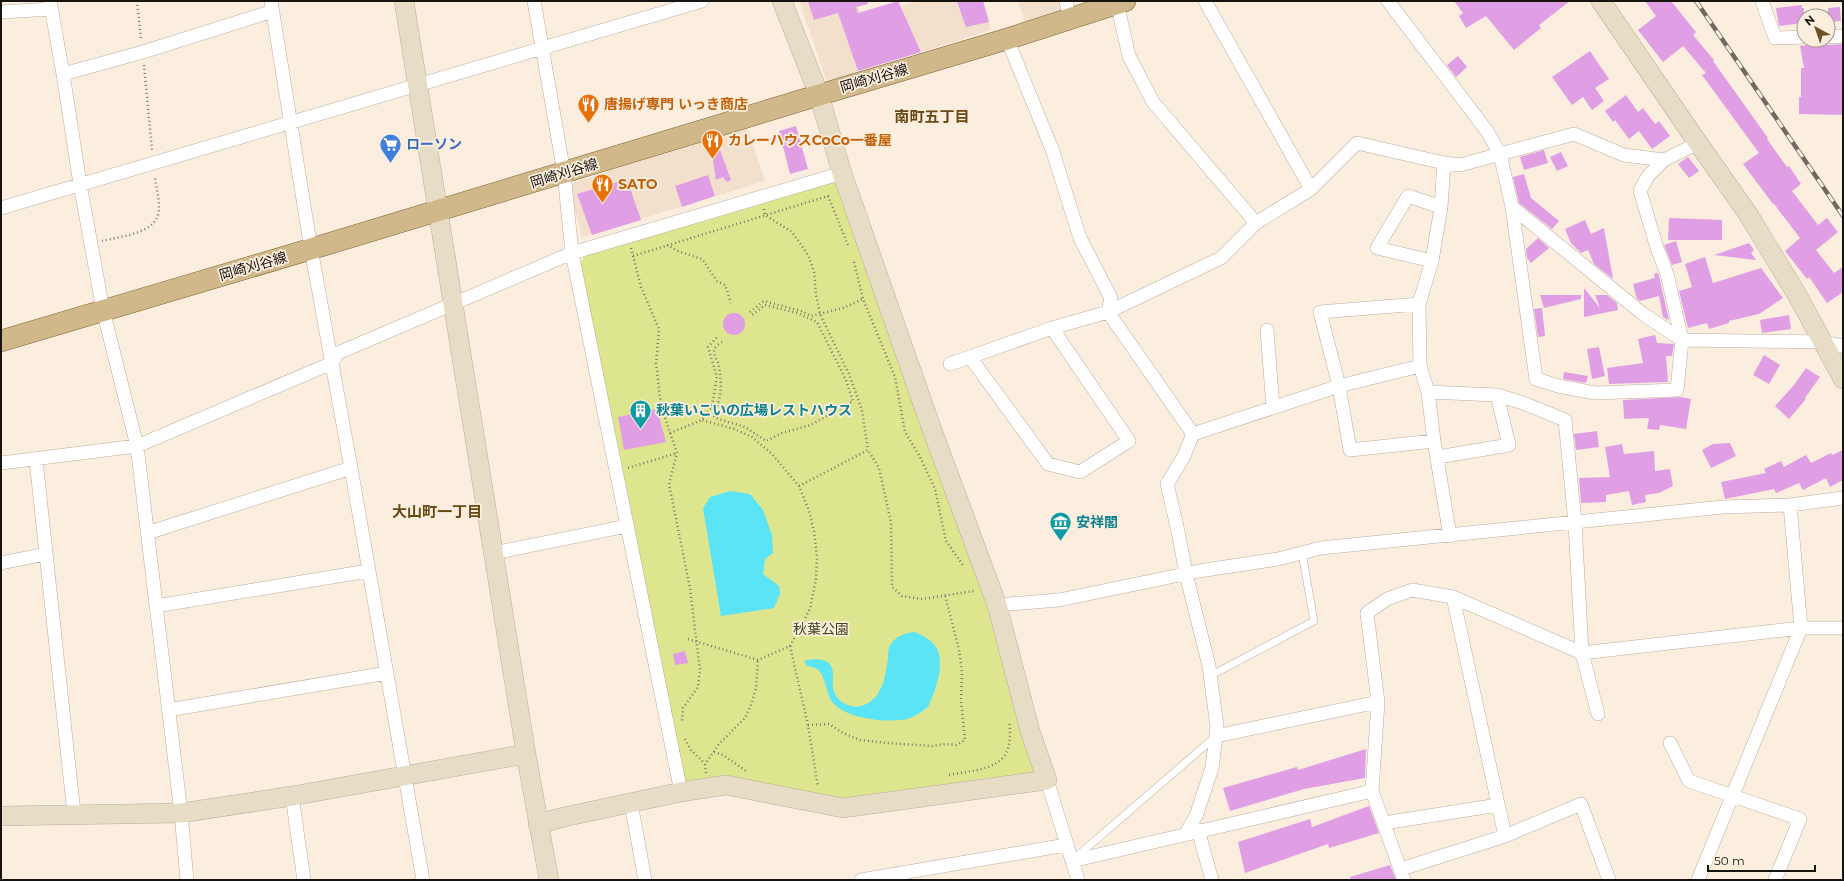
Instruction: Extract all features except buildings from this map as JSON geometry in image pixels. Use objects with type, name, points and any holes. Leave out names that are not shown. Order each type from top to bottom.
[{"type":"main road","name":"岡崎刈谷線","points":[[1,341],[1007,39],[1068,10],[1121,2]]},
{"type":"street","points":[[404,1],[526,754],[549,880]]},
{"type":"street","points":[[534,1],[564,173],[572,254],[681,792]]},
{"type":"street","points":[[1,208],[702,1]]},
{"type":"street","points":[[782,1],[818,95],[842,173],[929,420],[980,592],[997,605],[1030,731],[1078,880]]},
{"type":"street","points":[[1205,1],[1311,189]]},
{"type":"street","points":[[1388,1],[1487,131],[1500,154],[1512,207],[1536,379],[1558,386],[1595,393],[1677,390],[1682,340],[1667,274],[1657,248],[1640,191],[1648,176],[1664,160],[1698,143]]},
{"type":"street","points":[[1602,1],[1748,214],[1796,293],[1843,379]]},
{"type":"street","points":[[1762,1],[1775,38],[1796,37]]},
{"type":"street","points":[[1121,2],[1129,56],[1153,102],[1256,223]]},
{"type":"street","points":[[1,12],[50,5],[64,74],[80,184],[103,310],[137,446],[181,813],[187,880]]},
{"type":"street","points":[[64,74],[143,52],[272,6],[311,249],[351,468],[422,880]]},
{"type":"street","points":[[1007,39],[1052,149],[1080,238],[1111,298],[1108,312],[1193,434]]},
{"type":"street","points":[[950,364],[1052,328],[1108,312],[1221,258],[1256,223],[1311,189],[1357,143],[1444,163],[1460,165],[1574,134],[1624,155],[1664,160]]},
{"type":"street","points":[[1444,163],[1442,207],[1432,261],[1419,304],[1420,366],[1428,392],[1434,441],[1438,457],[1450,536]]},
{"type":"street","points":[[1,463],[36,460],[137,446],[332,363],[338,354],[572,254],[842,173]]},
{"type":"street","points":[[1432,261],[1376,248],[1408,196],[1442,207]]},
{"type":"street","points":[[1512,207],[1643,314],[1682,340],[1822,342],[1843,346]]},
{"type":"street","points":[[1419,304],[1320,312],[1338,386],[1350,450],[1434,441]]},
{"type":"street","points":[[970,357],[1048,464],[1080,472],[1129,441],[1052,328]]},
{"type":"street","points":[[1267,330],[1273,408]]},
{"type":"street","points":[[1212,880],[1192,832],[1212,768],[1217,727],[1210,676],[1167,484],[1183,458],[1193,434],[1338,386],[1420,366]]},
{"type":"street","points":[[1428,392],[1497,395],[1523,403],[1565,420],[1575,523],[1582,653],[1598,714]]},
{"type":"street","points":[[1438,457],[1509,445],[1497,395]]},
{"type":"street","points":[[36,460],[74,814]]},
{"type":"street","points":[[147,533],[351,468]]},
{"type":"street","points":[[997,605],[1059,600],[1186,574],[1302,553],[1321,548],[1723,507],[1790,505],[1843,498]]},
{"type":"street","points":[[1698,880],[1731,796],[1765,718],[1801,628],[1790,505]]},
{"type":"street","points":[[494,553],[627,526]]},
{"type":"street","points":[[1,563],[46,554]]},
{"type":"street","points":[[156,606],[368,571]]},
{"type":"street","points":[[1609,880],[1581,804],[1403,875],[1372,791],[1378,702],[1367,613],[1387,599],[1412,590],[1453,597],[1582,653],[1801,628],[1843,628]]},
{"type":"street","points":[[1453,597],[1504,836]]},
{"type":"street","points":[[168,710],[387,673]]},
{"type":"street","points":[[1216,736],[1378,702]]},
{"type":"street","points":[[1670,743],[1689,781],[1800,819],[1775,880]]},
{"type":"street","points":[[1,816],[181,813],[292,796],[526,754]]},
{"type":"street","points":[[538,824],[681,792],[726,785],[821,794],[843,808],[1047,780]]},
{"type":"street","points":[[1072,861],[1372,791]]},
{"type":"street","points":[[292,796],[304,880]]},
{"type":"street","points":[[631,803],[645,880]]},
{"type":"street","points":[[1384,823],[1498,805]]},
{"type":"street","points":[[861,880],[1066,845]]},
{"type":"lane","points":[[1210,676],[1314,621],[1302,553]]},
{"type":"lane","points":[[1072,861],[1216,736]]},
{"type":"path","points":[[92,244],[144,230],[157,218],[159,208],[153,163],[138,1]]},
{"type":"path","points":[[633,256],[828,196],[850,250]]},
{"type":"path","points":[[765,215],[792,232],[808,255],[814,271],[816,295],[820,314],[849,374],[862,410],[868,450],[879,468],[891,522],[892,588],[902,596],[922,599],[945,595],[980,592]]},
{"type":"path","points":[[629,236],[641,287],[659,330],[656,363],[661,406],[678,453],[669,484],[690,588],[700,670],[698,687],[683,708],[683,726]]},
{"type":"path","points":[[667,245],[680,252],[702,260],[717,281],[725,285],[731,303]]},
{"type":"path","points":[[853,257],[863,299],[895,377],[905,432],[919,455],[935,489],[946,541],[962,563],[965,570]]},
{"type":"path","points":[[722,342],[715,348],[714,351],[721,381],[720,400],[713,415],[715,418],[745,428],[766,441],[782,434],[811,426],[853,401],[845,378],[817,322],[797,313],[765,305],[751,314],[764,301],[801,311],[811,316],[843,308],[863,299]]},
{"type":"path","points":[[670,433],[702,420],[712,406],[717,377],[708,347],[717,337]]},
{"type":"path","points":[[688,639],[758,660],[790,646],[810,609],[816,579],[817,557],[814,531],[809,511],[799,486],[771,453],[752,437],[734,429],[702,420]]},
{"type":"path","points":[[799,486],[868,450]]},
{"type":"path","points":[[616,472],[678,453]]},
{"type":"path","points":[[971,584],[980,592]]},
{"type":"path","points":[[808,725],[829,724],[843,733],[860,740],[887,743],[932,746],[946,744],[956,745],[965,740],[961,701],[962,672],[945,595]]},
{"type":"path","points":[[790,646],[808,725],[821,794]]},
{"type":"path","points":[[705,764],[719,744],[745,718],[756,688],[758,660]]},
{"type":"path","points":[[948,776],[988,768],[997,764],[1008,752],[1011,735],[1008,718]]},
{"type":"path","points":[[684,733],[685,739],[691,750],[705,764],[708,788]]},
{"type":"path","points":[[714,752],[723,754],[739,767],[751,774]]},
{"type":"path","points":[[810,786],[821,794]]},
{"type":"shaded area","points":[[799,1],[857,1],[860,12],[840,17],[859,74],[826,80]]},
{"type":"shaded area","points":[[917,1],[983,1],[991,30],[921,52],[900,7]]},
{"type":"shaded area","points":[[1018,1],[1060,1],[1063,11],[1025,23]]},
{"type":"shaded area","points":[[747,126],[765,181],[582,237],[568,185],[695,141]]},
{"type":"green space","name":"秋葉公園","points":[[837,181],[929,435],[986,603],[993,611],[1036,770],[1034,775],[842,803],[690,785],[684,780],[580,263],[585,256]]},
{"type":"water","points":[[730,491],[750,494],[763,510],[772,535],[773,553],[765,559],[763,574],[779,586],[780,594],[774,608],[721,616],[703,508],[710,497]]},
{"type":"water","points":[[914,632],[925,637],[934,645],[938,651],[940,665],[936,687],[928,707],[907,719],[869,719],[840,709],[830,699],[824,680],[819,671],[814,667],[807,666],[804,661],[818,659],[827,661],[832,668],[833,687],[836,696],[842,702],[851,706],[855,707],[864,705],[875,697],[882,686],[890,645],[898,637]]},
{"type":"railway","points":[[1696,1],[1843,216]]},
{"type":"place","name":"唐揚げ専門 いっき商店","points":[[588,124]]},
{"type":"place","name":"カレーハウスCoCo一番屋","points":[[713,160]]},
{"type":"place","name":"ローソン","points":[[390,164]]},
{"type":"place","name":"SATO","points":[[602,204]]},
{"type":"place","name":"秋葉いこいの広場レストハウス","points":[[641,430]]},
{"type":"place","name":"安祥閣","points":[[1061,542]]},
{"type":"district","name":"南町五丁目","points":[[932,117]]},
{"type":"district","name":"大山町一丁目","points":[[437,512]]}]
